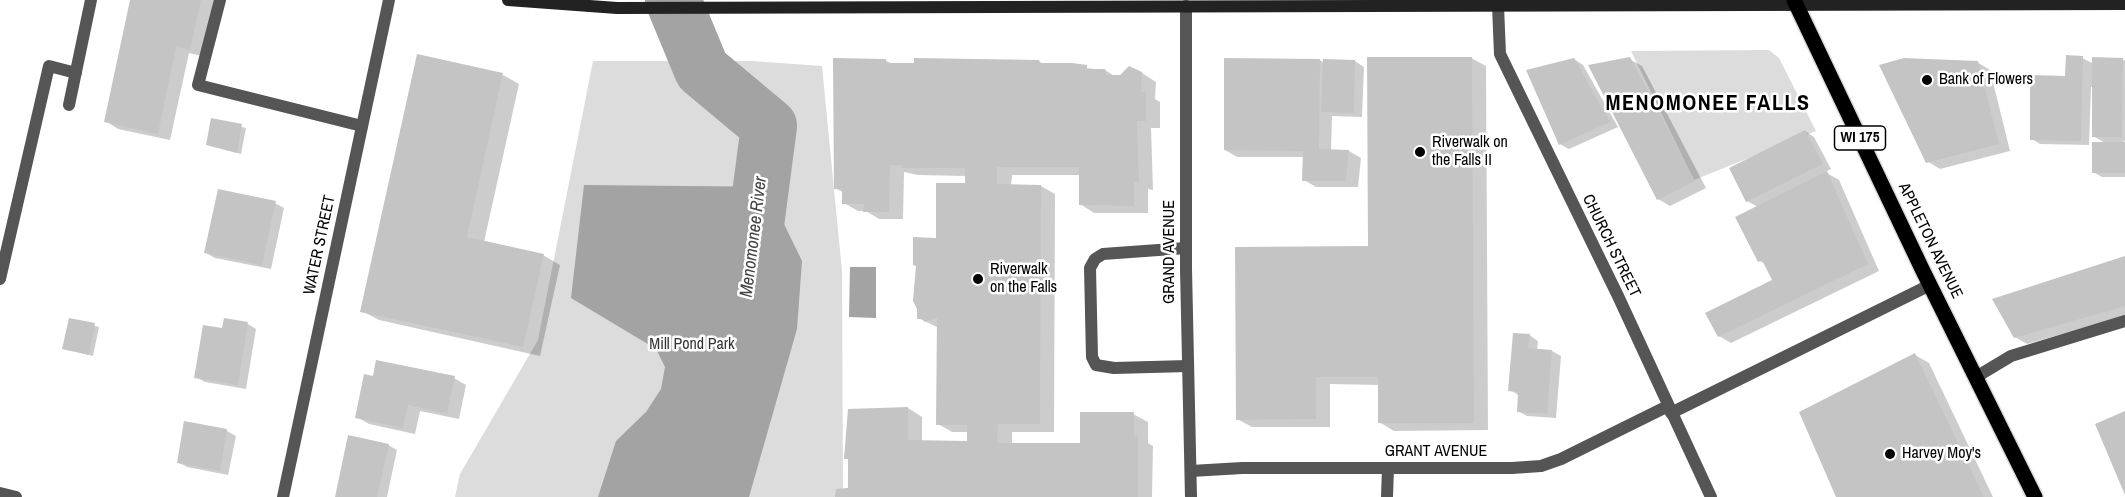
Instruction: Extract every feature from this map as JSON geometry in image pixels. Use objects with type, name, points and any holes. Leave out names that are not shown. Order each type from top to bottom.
[{"type":"main road","points":[[508,0],[617,8],[890,3],[1186,6],[1402,3],[1498,6],[2101,2],[2125,4]]},
{"type":"main road","name":"APPLETON AVENUE","points":[[1796,3],[1930,285],[2035,497]]},
{"type":"street","points":[[69,105],[91,0]]},
{"type":"street","points":[[220,0],[198,85],[362,126]]},
{"type":"street","name":"WATER STREET","points":[[283,497],[389,0]]},
{"type":"street","name":"GRAND AVENUE","points":[[1186,6],[1186,248],[1191,497]]},
{"type":"street","name":"CHURCH STREET","points":[[1498,6],[1500,54],[1618,296],[1711,497]]},
{"type":"street","points":[[0,279],[49,66],[76,73]]},
{"type":"street","points":[[1186,248],[1103,254],[1092,262],[1090,279],[1092,357],[1096,365],[1114,368],[1188,366]]},
{"type":"street","name":"GRANT AVENUE","points":[[1191,471],[1242,468],[1541,466],[1670,409],[1930,285]]},
{"type":"street","points":[[1976,377],[2011,356],[2125,321]]},
{"type":"street","points":[[1387,497],[1388,468]]},
{"type":"street","points":[[0,494],[16,497]]},
{"type":"green space","points":[[1769,50],[1779,58],[1816,131],[1694,180],[1631,51]]},
{"type":"green space","name":"Mill Pond Park","points":[[593,61],[752,61],[822,66],[842,271],[843,497],[455,497],[460,474],[538,340]]},
{"type":"water","points":[[584,185],[787,187],[784,224],[802,261],[797,329],[749,497],[598,497],[616,441],[646,412],[661,389],[665,367],[656,349],[571,298]]},
{"type":"water","points":[[850,267],[876,267],[876,318],[849,317]]},
{"type":"building","points":[[130,0],[201,0],[190,50],[176,47],[158,134],[104,122]]},
{"type":"building","points":[[417,54],[503,73],[467,237],[544,254],[523,347],[360,312]]},
{"type":"building","points":[[2066,55],[2083,56],[2081,141],[2030,140],[2030,75],[2065,76]]},
{"type":"building","name":"Riverwalk on the Falls II","points":[[1367,57],[1472,57],[1474,423],[1378,423],[1378,377],[1316,377],[1316,419],[1236,420],[1235,247],[1368,246]]},
{"type":"building","points":[[1630,57],[1695,181],[1657,200],[1588,65]]},
{"type":"building","points":[[2092,57],[2123,58],[2122,137],[2092,137]]},
{"type":"building","name":"Riverwalk on the Falls","points":[[833,58],[886,59],[886,63],[914,63],[914,58],[1039,60],[1040,63],[1072,63],[1087,65],[1087,69],[1105,69],[1106,75],[1120,75],[1129,66],[1142,72],[1141,92],[1146,92],[1146,121],[1137,121],[1139,182],[1134,182],[1134,206],[1079,205],[1079,167],[997,167],[997,184],[1041,185],[1040,424],[998,424],[997,443],[1080,443],[1080,412],[1134,412],[1134,436],[1138,436],[1138,497],[835,497],[836,489],[848,488],[848,459],[844,459],[848,409],[908,407],[908,440],[967,441],[967,425],[936,425],[937,318],[924,322],[924,319],[917,319],[917,309],[913,301],[916,266],[913,265],[913,237],[936,238],[936,183],[965,183],[965,168],[902,168],[902,165],[890,165],[889,212],[863,212],[864,204],[842,204],[842,189],[834,189]]},
{"type":"building","points":[[1224,58],[1320,59],[1319,149],[1349,150],[1346,181],[1302,181],[1303,151],[1224,150]]},
{"type":"building","points":[[1574,58],[1610,122],[1559,145],[1526,70]]},
{"type":"building","points":[[1904,58],[1978,61],[1999,144],[1926,163],[1879,65]]},
{"type":"building","points":[[1323,59],[1355,60],[1354,113],[1321,112]]},
{"type":"building","points":[[211,118],[242,124],[237,153],[206,145]]},
{"type":"building","points":[[1805,130],[1823,164],[1746,202],[1729,168]]},
{"type":"building","points":[[2092,142],[2125,142],[2125,173],[2092,173]]},
{"type":"building","points":[[1827,171],[1868,264],[1718,337],[1705,313],[1772,280],[1762,260],[1758,262],[1735,217]]},
{"type":"building","points":[[218,189],[276,201],[262,265],[204,253]]},
{"type":"building","points":[[2125,256],[2125,306],[2014,338],[1992,299]]},
{"type":"building","points":[[69,318],[95,323],[89,355],[62,349]]},
{"type":"building","points":[[224,318],[248,322],[238,385],[194,378],[203,325],[222,328]]},
{"type":"building","points":[[1513,333],[1530,334],[1528,348],[1552,350],[1547,414],[1517,412],[1518,392],[1508,391]]},
{"type":"building","name":"Harvey Moy's","points":[[1915,353],[1984,497],[1836,497],[1799,412]]},
{"type":"building","points":[[376,360],[455,376],[447,414],[408,405],[403,428],[355,418],[364,374],[373,376]]},
{"type":"building","points":[[2125,411],[2125,495],[2095,424]]},
{"type":"building","points":[[184,421],[227,429],[220,471],[177,463]]},
{"type":"building","points":[[348,435],[389,444],[377,497],[335,497]]},
{"type":"waterway","name":"Menomonee River","points":[[673,0],[702,70],[769,126],[751,263]]},
{"type":"place","name":"Bank of Flowers","points":[[1927,80]]},
{"type":"place","name":"Riverwalk on the Falls II","points":[[1420,152]]},
{"type":"place","name":"Riverwalk on the Falls","points":[[978,279]]},
{"type":"place","name":"Harvey Moy's","points":[[1890,454]]},
{"type":"district","name":"MENOMONEE FALLS","points":[[1708,104]]}]
